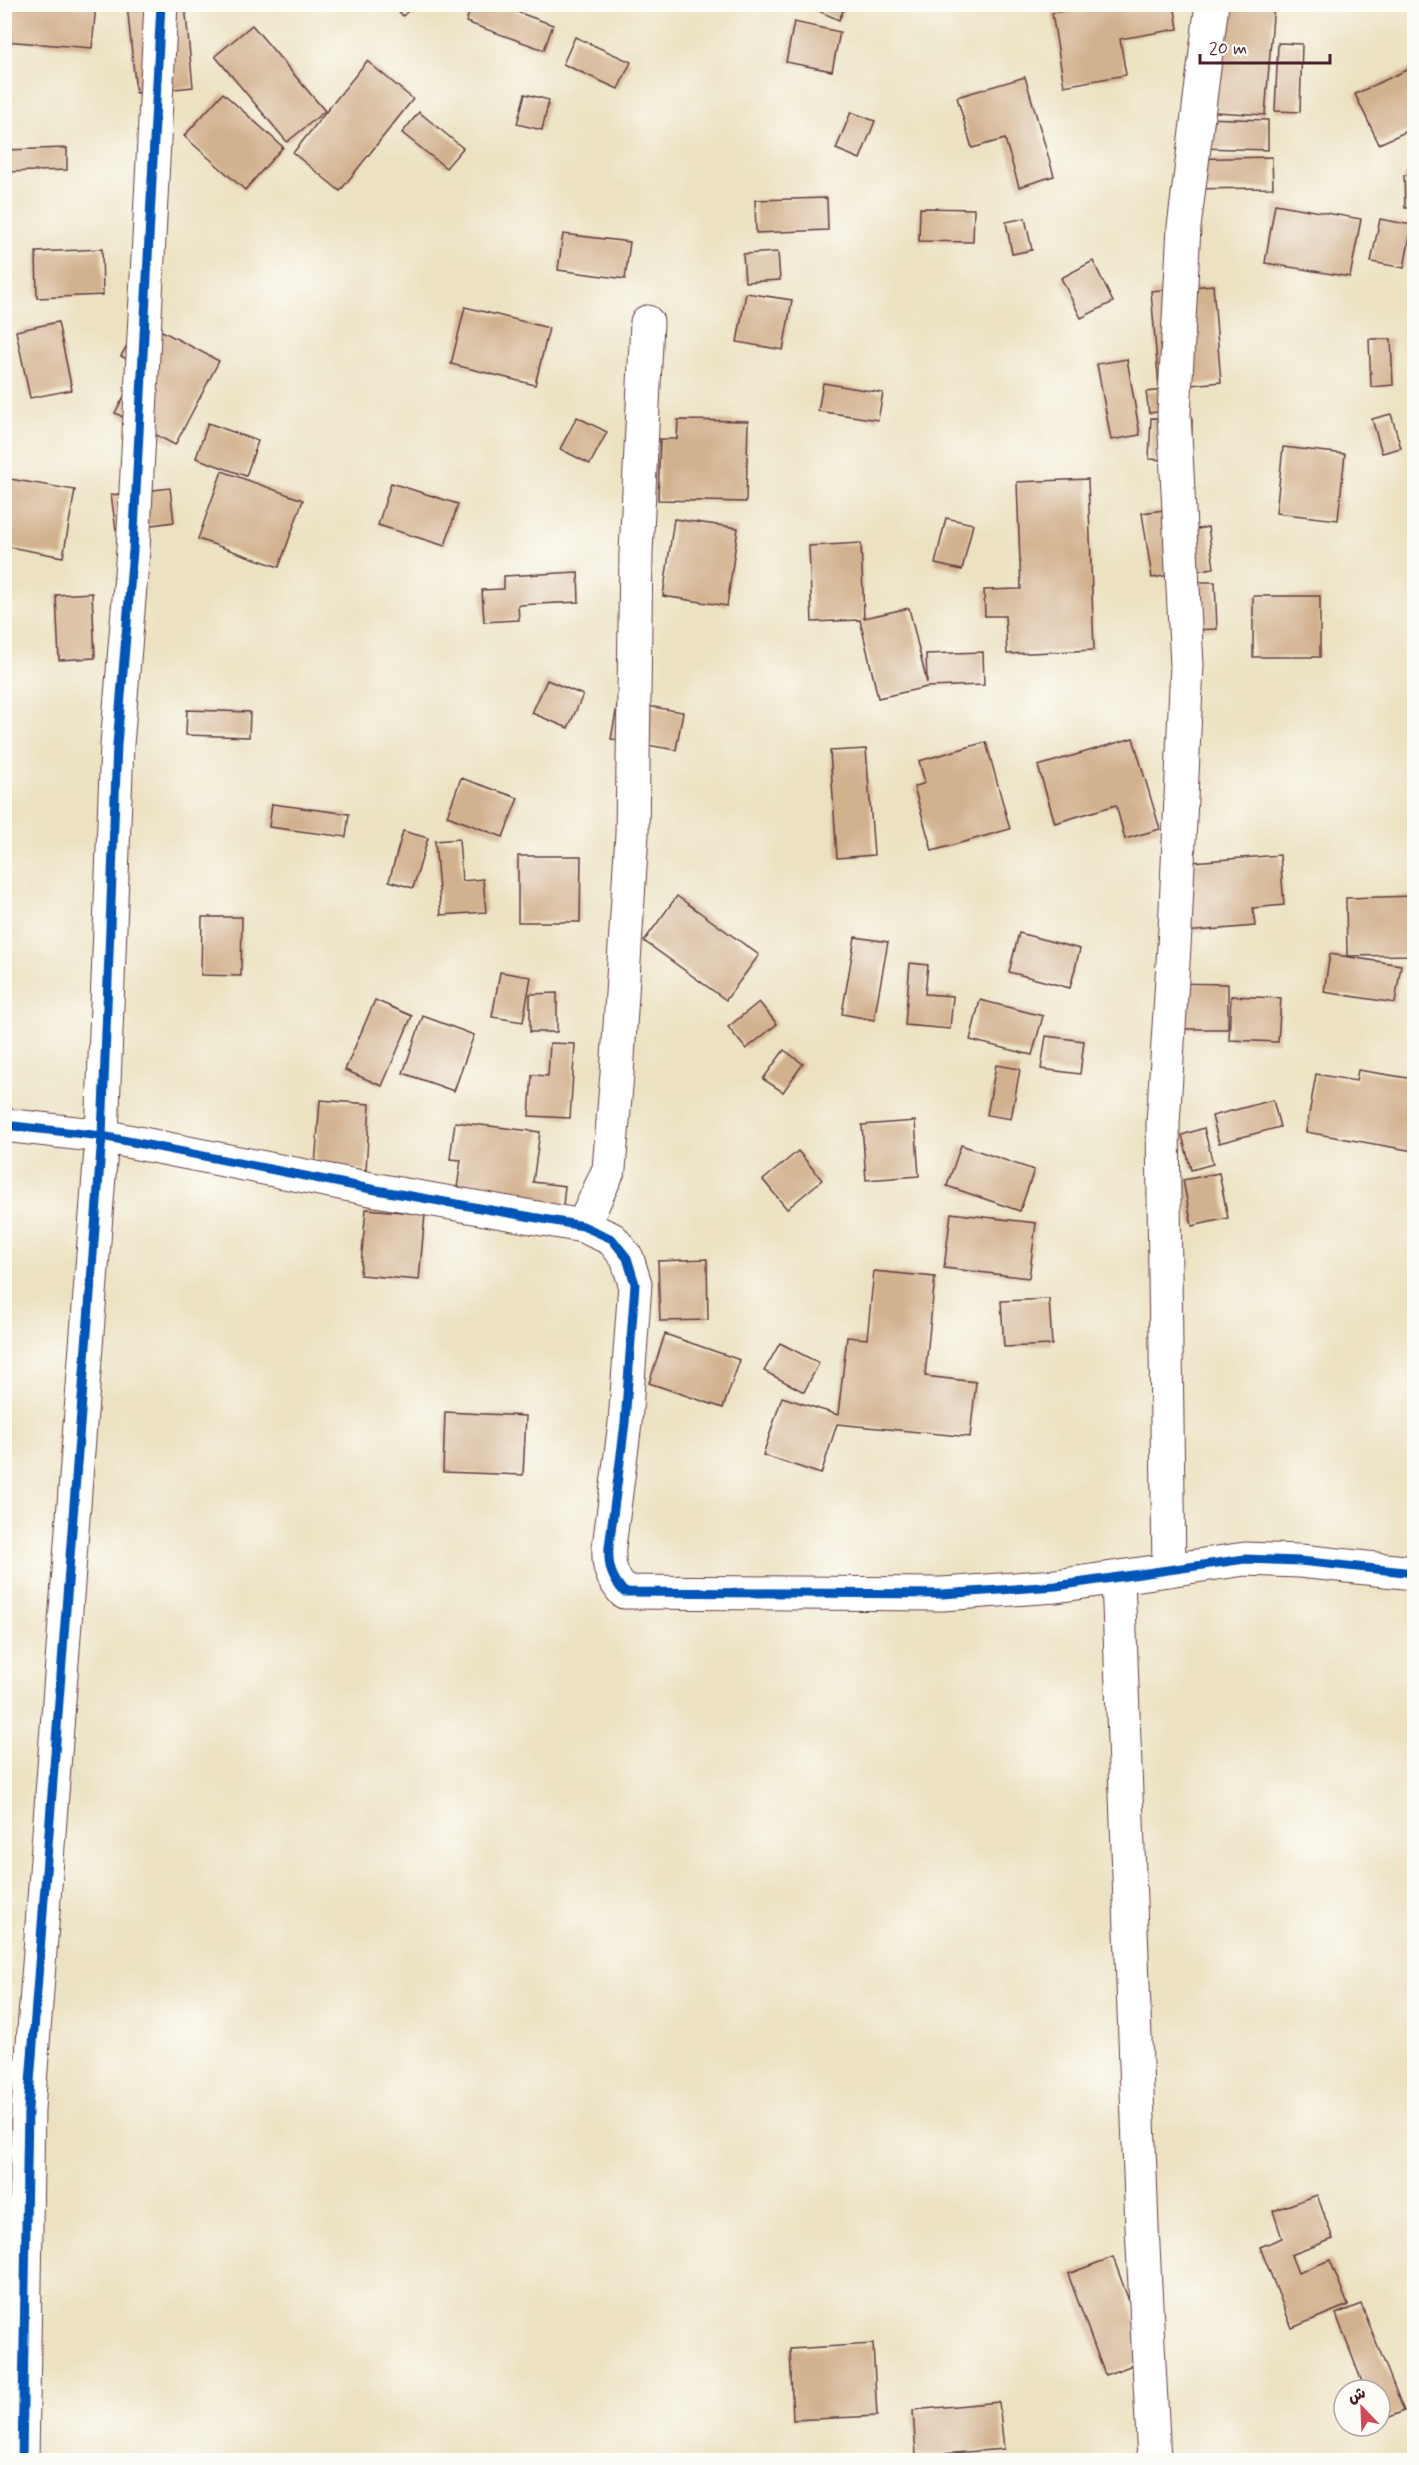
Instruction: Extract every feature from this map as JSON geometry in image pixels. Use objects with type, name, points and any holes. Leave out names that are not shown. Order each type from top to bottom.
[{"type":"street","points":[[22,2460],[28,2109],[102,1136],[117,745],[133,550],[161,4]]},
{"type":"street","points":[[1168,1570],[1163,1124],[1175,930],[1187,665],[1174,403],[1184,227],[1212,4]]},
{"type":"street","points":[[583,1226],[609,1169],[617,1074],[632,834],[636,553],[647,322]]},
{"type":"street","points":[[4,1125],[102,1136],[371,1189],[583,1226],[612,1239],[627,1258],[635,1284],[625,1423],[608,1564],[613,1580],[624,1592],[942,1594],[1056,1586],[1245,1559],[1300,1560],[1414,1573]]},
{"type":"street","points":[[1118,1578],[1143,2239],[1154,2460]]},
{"type":"building","points":[[4,4],[96,4],[92,48],[4,41]]},
{"type":"building","points":[[127,4],[185,4],[193,87],[136,93]]},
{"type":"building","points":[[392,4],[415,4],[403,16]]},
{"type":"building","points":[[472,4],[495,4],[553,25],[544,50],[466,22]]},
{"type":"building","points":[[803,4],[846,4],[839,20]]},
{"type":"building","points":[[1102,4],[1174,4],[1178,29],[1120,39],[1126,75],[1064,86],[1052,13]]},
{"type":"building","points":[[1207,4],[1274,4],[1265,115],[1199,111]]},
{"type":"building","points":[[794,22],[840,32],[832,71],[786,62]]},
{"type":"building","points":[[252,25],[325,111],[287,142],[215,56]]},
{"type":"building","points":[[575,37],[631,62],[618,89],[563,64]]},
{"type":"building","points":[[1278,43],[1302,44],[1300,112],[1275,111]]},
{"type":"building","points":[[367,61],[413,99],[340,191],[293,153]]},
{"type":"building","points":[[1413,67],[1414,128],[1379,144],[1355,94]]},
{"type":"building","points":[[1025,77],[1054,176],[1019,187],[1005,139],[972,148],[957,97]]},
{"type":"building","points":[[223,93],[283,147],[245,190],[184,136]]},
{"type":"building","points":[[525,94],[549,100],[542,130],[517,124]]},
{"type":"building","points":[[419,112],[463,148],[446,168],[402,133]]},
{"type":"building","points":[[851,112],[875,121],[860,159],[836,149]]},
{"type":"building","points":[[1202,118],[1268,120],[1268,150],[1201,148]]},
{"type":"building","points":[[67,148],[67,170],[5,172],[5,150]]},
{"type":"building","points":[[1272,157],[1273,188],[1180,189],[1180,159]]},
{"type":"building","points":[[1414,174],[1414,208],[1405,208],[1404,175]]},
{"type":"building","points":[[827,198],[828,230],[756,233],[755,200]]},
{"type":"building","points":[[1275,204],[1361,219],[1350,277],[1265,263]]},
{"type":"building","points":[[920,208],[974,209],[973,242],[919,241]]},
{"type":"building","points":[[1025,218],[1032,250],[1012,254],[1006,222]]},
{"type":"building","points":[[1380,219],[1412,225],[1404,268],[1371,262]]},
{"type":"building","points":[[563,234],[630,242],[625,279],[558,270]]},
{"type":"building","points":[[102,249],[103,295],[37,298],[36,252]]},
{"type":"building","points":[[778,252],[780,280],[745,282],[743,254]]},
{"type":"building","points":[[1093,261],[1113,302],[1081,318],[1061,278]]},
{"type":"building","points":[[1213,285],[1221,382],[1159,388],[1151,291]]},
{"type":"building","points":[[746,293],[792,300],[783,350],[737,342]]},
{"type":"building","points":[[465,307],[549,328],[535,385],[451,364]]},
{"type":"building","points":[[141,320],[219,361],[175,445],[115,413],[140,367],[121,356]]},
{"type":"building","points":[[58,322],[72,390],[30,398],[16,331]]},
{"type":"building","points":[[1369,339],[1391,339],[1393,385],[1371,387]]},
{"type":"building","points":[[1127,359],[1140,435],[1111,440],[1097,364]]},
{"type":"building","points":[[823,383],[883,393],[878,420],[818,411]]},
{"type":"building","points":[[1174,389],[1176,410],[1149,413],[1146,392]]},
{"type":"building","points":[[1391,414],[1401,448],[1382,453],[1372,419]]},
{"type":"building","points":[[577,417],[607,432],[590,464],[560,449]]},
{"type":"building","points":[[1151,418],[1192,419],[1191,461],[1149,459]]},
{"type":"building","points":[[678,420],[748,421],[746,502],[658,500],[660,439],[677,439]]},
{"type":"building","points":[[208,423],[258,441],[246,476],[196,458]]},
{"type":"building","points":[[1283,447],[1345,454],[1338,520],[1276,513]]},
{"type":"building","points":[[222,471],[303,500],[279,567],[198,539]]},
{"type":"building","points":[[4,478],[75,490],[63,557],[4,546]]},
{"type":"building","points":[[1088,479],[1094,650],[1007,654],[1005,616],[985,616],[984,590],[1021,589],[1017,482]]},
{"type":"building","points":[[391,483],[458,504],[445,546],[378,525]]},
{"type":"building","points":[[170,488],[174,522],[116,530],[111,495]]},
{"type":"building","points":[[1179,508],[1183,532],[1208,527],[1214,568],[1152,578],[1142,513]]},
{"type":"building","points":[[946,518],[973,524],[962,570],[935,564]]},
{"type":"building","points":[[674,519],[738,528],[727,606],[663,596]]},
{"type":"building","points":[[861,543],[864,618],[909,608],[927,683],[926,654],[983,652],[984,685],[927,687],[878,698],[860,620],[812,622],[809,546]]},
{"type":"building","points":[[578,572],[579,602],[518,605],[519,620],[484,622],[482,590],[504,589],[504,576]]},
{"type":"building","points":[[1191,582],[1215,582],[1217,629],[1193,630]]},
{"type":"building","points":[[92,593],[95,658],[59,660],[56,595]]},
{"type":"building","points":[[1253,596],[1320,596],[1320,657],[1253,657]]},
{"type":"building","points":[[547,680],[583,695],[568,728],[532,713]]},
{"type":"building","points":[[618,701],[683,712],[676,750],[611,739]]},
{"type":"building","points":[[187,710],[250,712],[249,737],[186,735]]},
{"type":"building","points":[[1133,738],[1160,829],[1125,839],[1116,805],[1055,823],[1038,766]]},
{"type":"building","points":[[986,742],[1010,829],[932,851],[914,787],[925,783],[919,761]]},
{"type":"building","points":[[866,749],[874,855],[837,858],[830,751]]},
{"type":"building","points":[[461,778],[518,798],[503,837],[447,816]]},
{"type":"building","points":[[272,804],[349,814],[346,837],[269,827]]},
{"type":"building","points":[[403,831],[428,838],[413,888],[389,881]]},
{"type":"building","points":[[459,839],[462,881],[483,879],[486,912],[441,915],[435,841]]},
{"type":"building","points":[[1280,855],[1284,905],[1253,908],[1255,926],[1185,932],[1180,863]]},
{"type":"building","points":[[518,856],[581,856],[580,922],[518,922]]},
{"type":"building","points":[[677,896],[759,955],[726,1000],[644,941]]},
{"type":"building","points":[[1414,896],[1414,955],[1347,956],[1346,898]]},
{"type":"building","points":[[202,917],[242,917],[241,976],[201,975]]},
{"type":"building","points":[[1019,933],[1080,949],[1070,988],[1009,972]]},
{"type":"building","points":[[855,937],[888,942],[874,1020],[842,1014]]},
{"type":"building","points":[[1330,954],[1401,965],[1395,1003],[1324,992]]},
{"type":"building","points":[[910,963],[928,965],[925,994],[953,996],[950,1029],[905,1025]]},
{"type":"building","points":[[500,972],[531,977],[523,1022],[492,1017]]},
{"type":"building","points":[[1163,983],[1228,984],[1228,1029],[1163,1029]]},
{"type":"building","points":[[557,993],[557,1032],[530,1032],[530,994]]},
{"type":"building","points":[[1231,996],[1281,998],[1278,1042],[1229,1040]]},
{"type":"building","points":[[375,1000],[412,1016],[382,1086],[345,1070]]},
{"type":"building","points":[[980,1000],[1043,1016],[1032,1055],[970,1040]]},
{"type":"building","points":[[759,1002],[777,1024],[746,1049],[728,1027]]},
{"type":"building","points":[[423,1016],[474,1035],[454,1091],[403,1073]]},
{"type":"building","points":[[1046,1036],[1084,1041],[1080,1074],[1041,1069]]},
{"type":"building","points":[[550,1043],[575,1044],[570,1118],[529,1116],[532,1075],[548,1076]]},
{"type":"building","points":[[784,1050],[803,1064],[783,1092],[763,1079]]},
{"type":"building","points":[[996,1065],[1020,1069],[1011,1119],[987,1115]]},
{"type":"building","points":[[1358,1070],[1414,1079],[1414,1151],[1306,1132],[1316,1074],[1356,1081]]},
{"type":"building","points":[[320,1100],[370,1104],[366,1170],[315,1166]]},
{"type":"building","points":[[1273,1100],[1280,1127],[1219,1143],[1212,1116]]},
{"type":"building","points":[[915,1121],[919,1176],[866,1180],[862,1125]]},
{"type":"building","points":[[455,1122],[540,1132],[533,1182],[565,1186],[562,1215],[455,1202],[461,1160],[450,1159]]},
{"type":"building","points":[[1204,1128],[1213,1164],[1191,1170],[1182,1135]]},
{"type":"building","points":[[961,1145],[1034,1170],[1020,1211],[947,1186]]},
{"type":"building","points":[[798,1151],[822,1180],[787,1209],[763,1180]]},
{"type":"building","points":[[1219,1173],[1228,1218],[1192,1226],[1183,1180]]},
{"type":"building","points":[[366,1209],[425,1214],[419,1280],[360,1275]]},
{"type":"building","points":[[951,1213],[1036,1223],[1029,1278],[944,1268]]},
{"type":"building","points":[[707,1259],[708,1320],[660,1321],[658,1261]]},
{"type":"building","points":[[874,1271],[935,1277],[925,1376],[976,1382],[970,1437],[837,1424],[821,1474],[763,1455],[782,1397],[838,1415],[847,1337],[867,1339]]},
{"type":"building","points":[[1049,1299],[1052,1345],[1004,1347],[1001,1301]]},
{"type":"building","points":[[665,1334],[740,1360],[723,1408],[649,1383]]},
{"type":"building","points":[[780,1343],[819,1363],[804,1392],[764,1371]]},
{"type":"building","points":[[445,1412],[526,1416],[523,1475],[443,1472]]},
{"type":"building","points":[[1317,2195],[1333,2239],[1291,2255],[1298,2273],[1330,2260],[1348,2305],[1292,2328],[1260,2247],[1282,2238],[1273,2211]]},
{"type":"building","points":[[1113,2257],[1150,2359],[1105,2375],[1068,2274]]},
{"type":"building","points":[[1361,2304],[1391,2378],[1360,2378],[1336,2314]]},
{"type":"building","points":[[873,2344],[877,2416],[793,2420],[790,2349]]},
{"type":"building","points":[[1392,2381],[1404,2411],[1392,2416]]},
{"type":"building","points":[[999,2402],[1004,2449],[916,2456],[913,2410]]},
{"type":"cycle path","points":[[22,2460],[28,2109],[102,1136],[117,745],[133,550],[161,4]]},
{"type":"cycle path","points":[[4,1125],[102,1136],[371,1189],[583,1226],[612,1239],[627,1258],[635,1284],[625,1423],[609,1547],[611,1571],[624,1592],[942,1594],[1056,1586],[1245,1559],[1300,1561],[1414,1573]]}]
